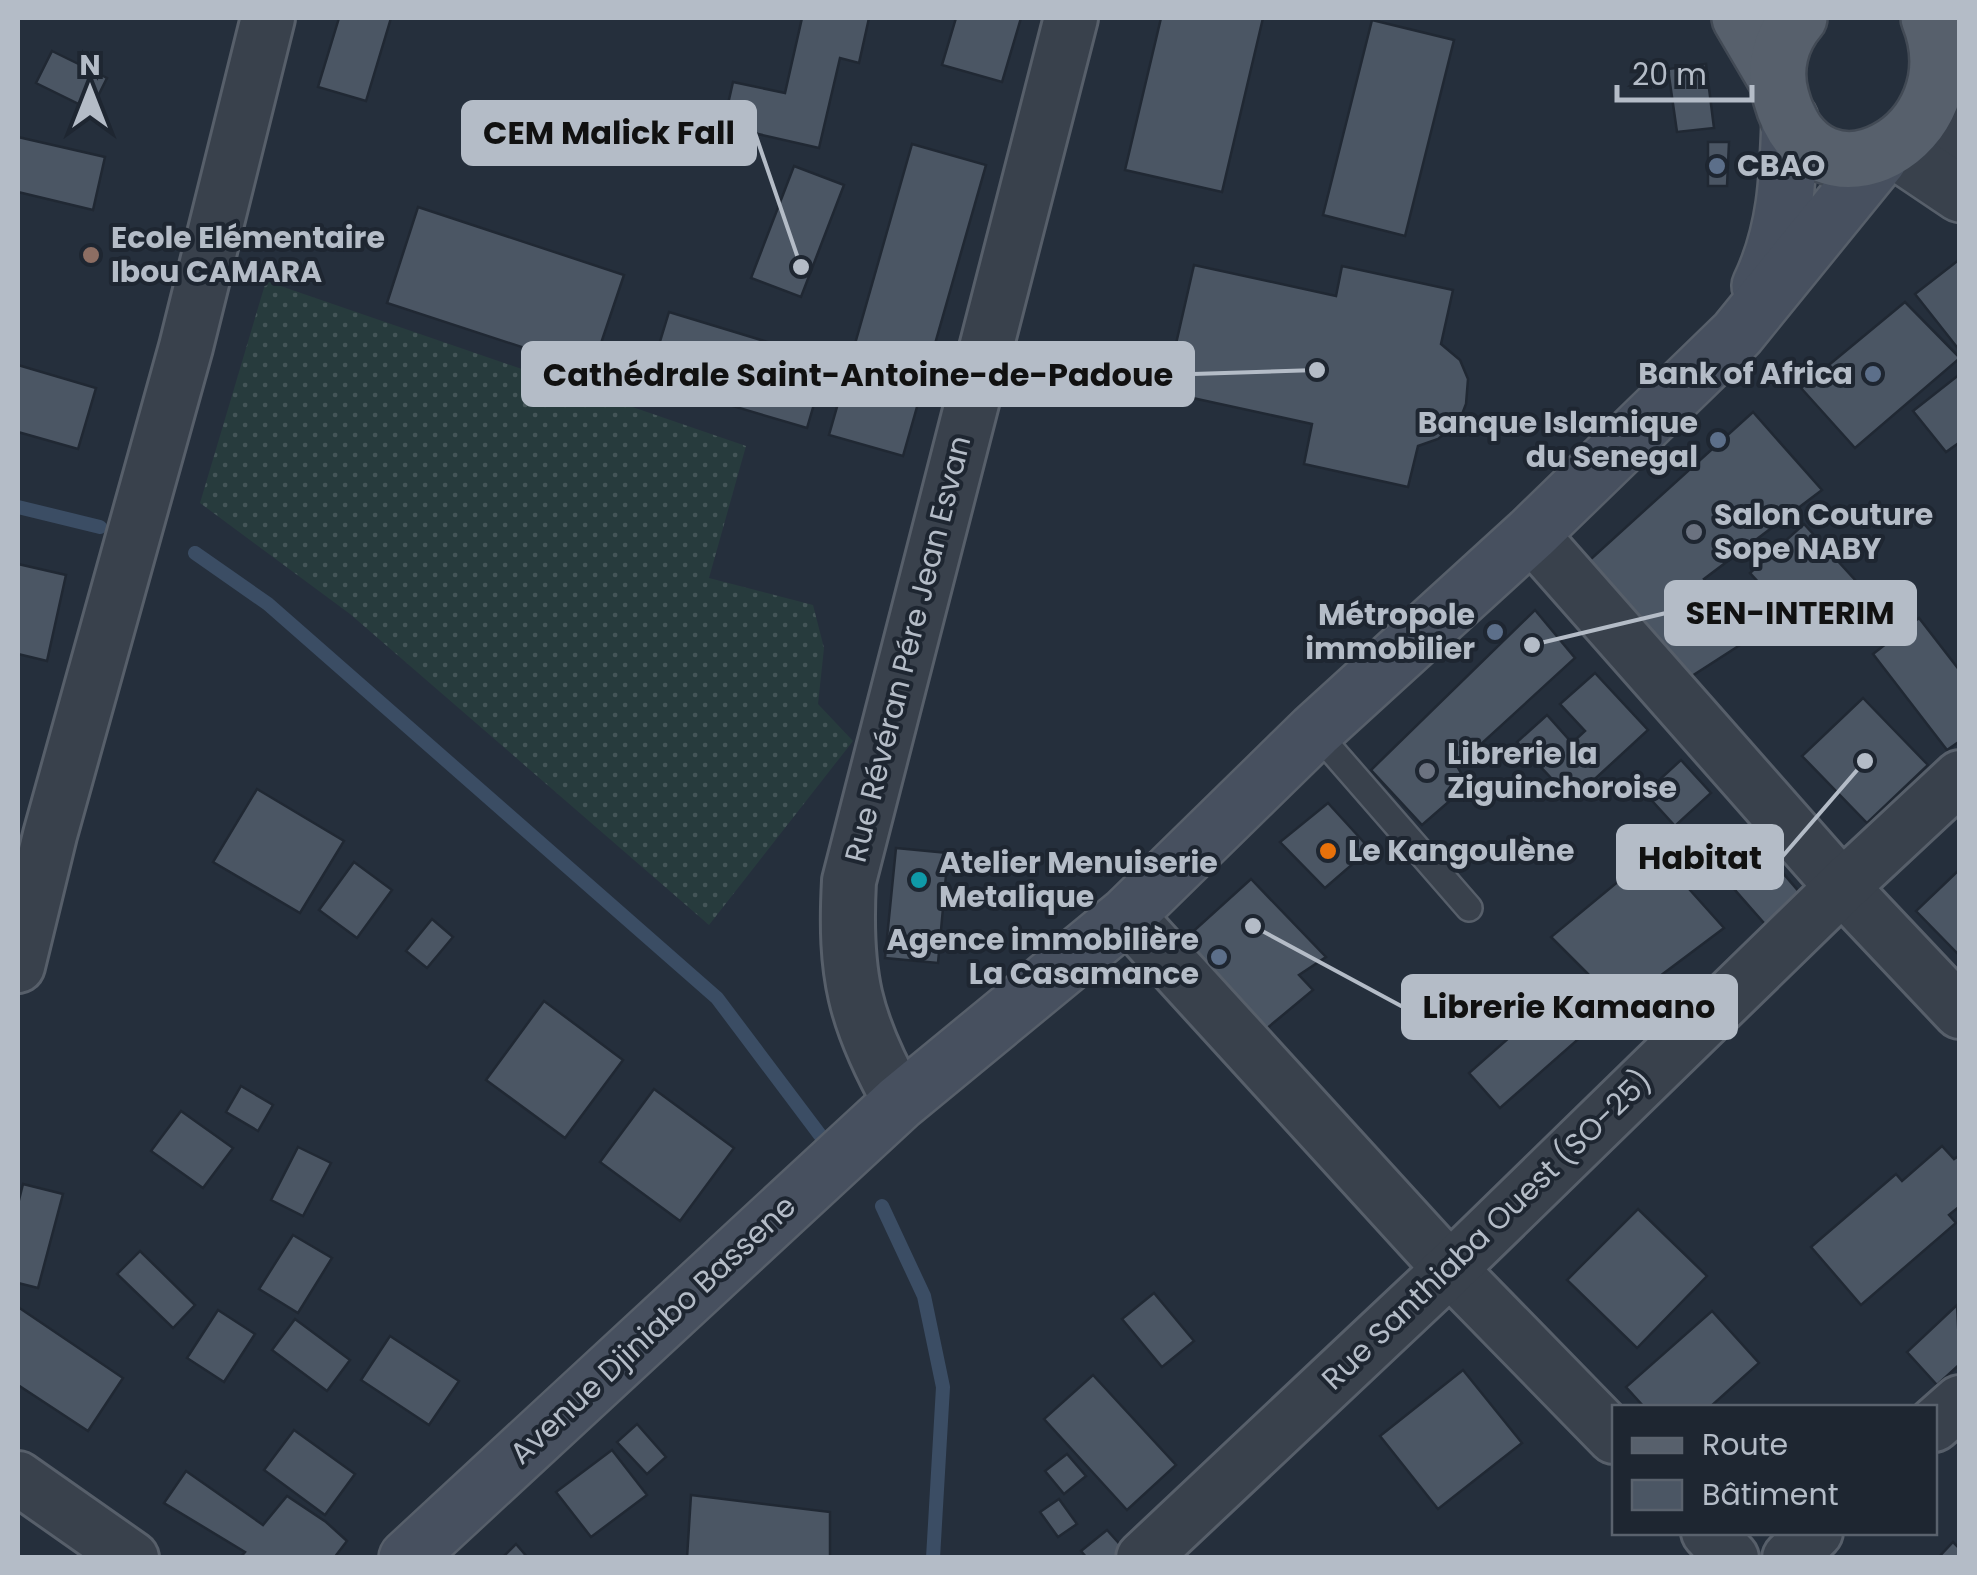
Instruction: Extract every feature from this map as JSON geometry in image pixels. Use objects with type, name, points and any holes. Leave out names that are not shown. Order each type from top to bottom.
[{"type":"main road","points":[[1740,18],[1784,100],[1819,148],[1858,160],[1889,156],[1917,142],[1953,109],[1948,53],[1929,18]]},
{"type":"main road","points":[[1737,334],[1774,258],[1782,224],[1782,45],[1799,18]]},
{"type":"main road","points":[[1737,334],[1889,156]]},
{"type":"main road","name":"Avenue Djiniabo Bassene","points":[[407,1558],[900,1102],[1127,915],[1737,334]]},
{"type":"street","points":[[18,966],[50,835],[186,346],[268,18]]},
{"type":"street","name":"Rue Révéran Pére Jean Esvan","points":[[900,1102],[874,1055],[852,986],[846,941],[848,881],[1071,18]]},
{"type":"street","points":[[1889,156],[1960,194]]},
{"type":"street","points":[[1531,534],[1842,887],[1960,1012]]},
{"type":"street","name":"Rue Santhiaba Ouest (SO-25)","points":[[1143,1558],[1450,1269],[1960,777]]},
{"type":"street","points":[[1127,915],[1450,1269],[1612,1435]]},
{"type":"street","points":[[1937,1422],[1960,1402]]},
{"type":"street","points":[[18,1478],[132,1558]]},
{"type":"street","points":[[1711,1535],[1732,1558]]},
{"type":"street","points":[[1789,1558],[1813,1535]]},
{"type":"lane","points":[[1316,731],[1469,908]]},
{"type":"green space","points":[[266,281],[746,446],[709,578],[813,605],[824,648],[818,704],[853,741],[709,925],[350,614],[200,503]]},
{"type":"building","points":[[339,18],[391,18],[366,101],[318,87]]},
{"type":"building","points":[[802,18],[869,18],[859,63],[840,58],[819,148],[723,126],[733,82],[785,93]]},
{"type":"building","points":[[956,18],[1021,18],[1002,82],[942,65]]},
{"type":"building","points":[[1161,18],[1263,18],[1222,192],[1125,170]]},
{"type":"building","points":[[1372,20],[1454,40],[1405,236],[1323,215]]},
{"type":"building","points":[[52,51],[107,78],[91,110],[36,83]]},
{"type":"building","points":[[1706,64],[1714,128],[1677,132],[1668,69]]},
{"type":"building","points":[[18,137],[105,157],[93,210],[18,192]]},
{"type":"building","points":[[1708,142],[1729,142],[1727,186],[1708,186]]},
{"type":"building","points":[[912,144],[986,165],[903,456],[829,435]]},
{"type":"building","points":[[794,166],[844,185],[801,297],[751,278]]},
{"type":"building","points":[[418,207],[624,275],[592,370],[387,303]]},
{"type":"building","points":[[1960,259],[1960,351],[1915,294]]},
{"type":"building","points":[[1194,265],[1336,296],[1342,266],[1453,290],[1441,344],[1460,360],[1468,379],[1466,404],[1459,422],[1438,439],[1418,446],[1408,487],[1304,464],[1312,424],[1165,392]]},
{"type":"building","points":[[1905,302],[1960,358],[1855,448],[1801,388]]},
{"type":"building","points":[[669,312],[827,360],[807,428],[648,381]]},
{"type":"building","points":[[18,365],[96,388],[78,449],[18,432]]},
{"type":"building","points":[[1960,374],[1960,442],[1946,452],[1913,411]]},
{"type":"building","points":[[1753,412],[1822,490],[1704,579],[1754,636],[1681,683],[1581,568]]},
{"type":"building","points":[[1804,524],[1856,581],[1802,630],[1750,573]]},
{"type":"building","points":[[18,564],[66,575],[47,661],[18,654]]},
{"type":"building","points":[[1535,610],[1575,658],[1457,766],[1468,785],[1422,825],[1371,770]]},
{"type":"building","points":[[1919,618],[1960,671],[1960,741],[1947,750],[1873,654]]},
{"type":"building","points":[[1595,673],[1648,730],[1572,800],[1517,742],[1547,715],[1572,743],[1585,731],[1560,704]]},
{"type":"building","points":[[1863,698],[1928,765],[1867,823],[1802,756]]},
{"type":"building","points":[[1681,760],[1711,793],[1675,826],[1645,793]]},
{"type":"building","points":[[257,789],[344,841],[300,913],[213,862]]},
{"type":"building","points":[[1328,803],[1370,849],[1325,888],[1280,842]]},
{"type":"building","name":"Atelier Menuiserie Metalique","points":[[896,848],[948,853],[938,963],[885,958]]},
{"type":"building","points":[[1655,851],[1724,928],[1620,1006],[1551,937]]},
{"type":"building","points":[[1771,859],[1806,900],[1771,931],[1735,890]]},
{"type":"building","points":[[354,862],[392,890],[357,938],[319,910]]},
{"type":"building","points":[[1960,869],[1960,952],[1958,954],[1916,911]]},
{"type":"building","points":[[1251,879],[1326,957],[1299,975],[1313,990],[1254,1039],[1166,956]]},
{"type":"building","points":[[432,919],[453,937],[427,968],[406,951]]},
{"type":"building","points":[[1552,1000],[1583,1035],[1500,1108],[1469,1073]]},
{"type":"building","points":[[544,1001],[623,1060],[565,1138],[486,1080]]},
{"type":"building","points":[[241,1086],[273,1105],[258,1131],[226,1112]]},
{"type":"building","points":[[654,1089],[734,1148],[680,1221],[600,1162]]},
{"type":"building","points":[[181,1111],[233,1148],[203,1188],[151,1151]]},
{"type":"building","points":[[1942,1146],[1954,1159],[1960,1155],[1960,1206],[1949,1215],[1956,1223],[1861,1305],[1811,1247],[1896,1174],[1902,1181]]},
{"type":"building","points":[[298,1147],[331,1163],[303,1216],[271,1200]]},
{"type":"building","points":[[23,1184],[63,1194],[38,1288],[18,1283],[18,1204]]},
{"type":"building","points":[[1638,1209],[1707,1276],[1637,1348],[1567,1280]]},
{"type":"building","points":[[293,1235],[332,1258],[298,1313],[259,1289]]},
{"type":"building","points":[[140,1251],[195,1305],[173,1328],[117,1274]]},
{"type":"building","points":[[1154,1293],[1194,1341],[1162,1367],[1122,1319]]},
{"type":"building","points":[[1957,1305],[1960,1364],[1937,1385],[1907,1352]]},
{"type":"building","points":[[18,1307],[123,1378],[88,1431],[18,1385]]},
{"type":"building","points":[[218,1310],[255,1334],[224,1382],[187,1358]]},
{"type":"building","points":[[1712,1311],[1759,1363],[1712,1405],[1642,1405],[1626,1387]]},
{"type":"building","points":[[295,1319],[350,1360],[327,1391],[272,1350]]},
{"type":"building","points":[[390,1336],[459,1381],[429,1425],[361,1380]]},
{"type":"building","points":[[1463,1370],[1522,1443],[1438,1509],[1380,1436]]},
{"type":"building","points":[[1093,1375],[1176,1465],[1127,1510],[1044,1419]]},
{"type":"building","points":[[637,1424],[666,1457],[647,1474],[617,1442]]},
{"type":"building","points":[[294,1430],[355,1474],[325,1515],[264,1470]]},
{"type":"building","points":[[612,1450],[647,1495],[591,1537],[556,1492]]},
{"type":"building","points":[[1067,1454],[1086,1476],[1064,1494],[1045,1471]]},
{"type":"building","points":[[186,1471],[263,1525],[287,1496],[347,1541],[334,1558],[240,1558],[245,1552],[164,1503]]},
{"type":"building","points":[[691,1495],[830,1512],[830,1558],[687,1558]]},
{"type":"building","points":[[1059,1499],[1077,1524],[1058,1537],[1040,1512]]},
{"type":"building","points":[[1107,1530],[1124,1549],[1114,1558],[1087,1558],[1081,1551]]},
{"type":"building","points":[[1953,1542],[1960,1549],[1960,1558],[1938,1558]]},
{"type":"building","points":[[516,1544],[528,1558],[502,1558]]},
{"type":"waterway","points":[[18,507],[100,527]]},
{"type":"waterway","points":[[195,553],[268,604],[717,998],[820,1135]]},
{"type":"waterway","points":[[882,1206],[924,1296],[943,1387],[933,1558]]},
{"type":"place","name":"CBAO","points":[[1717,166]]},
{"type":"place","name":"Ecole Elémentaire Ibou CAMARA","points":[[91,255]]},
{"type":"place","name":"CEM Malick Fall","points":[[801,267]]},
{"type":"place","name":"Cathédrale Saint-Antoine-de-Padoue","points":[[1317,370]]},
{"type":"place","name":"Bank of Africa","points":[[1873,374]]},
{"type":"place","name":"Banque Islamique du Senegal","points":[[1718,440]]},
{"type":"place","name":"Salon Couture Sope NABY","points":[[1694,532]]},
{"type":"place","name":"Métropole immobilier","points":[[1495,632]]},
{"type":"place","name":"SEN-INTERIM","points":[[1532,645]]},
{"type":"place","name":"Habitat","points":[[1865,761]]},
{"type":"place","name":"Librerie la Ziguinchoroise","points":[[1427,771]]},
{"type":"place","name":"Le Kangoulène","points":[[1328,851]]},
{"type":"place","name":"Atelier Menuiserie Metalique","points":[[919,880]]},
{"type":"place","name":"Librerie Kamaano","points":[[1253,926]]},
{"type":"place","name":"Agence immobilière La Casamance","points":[[1219,957]]}]
